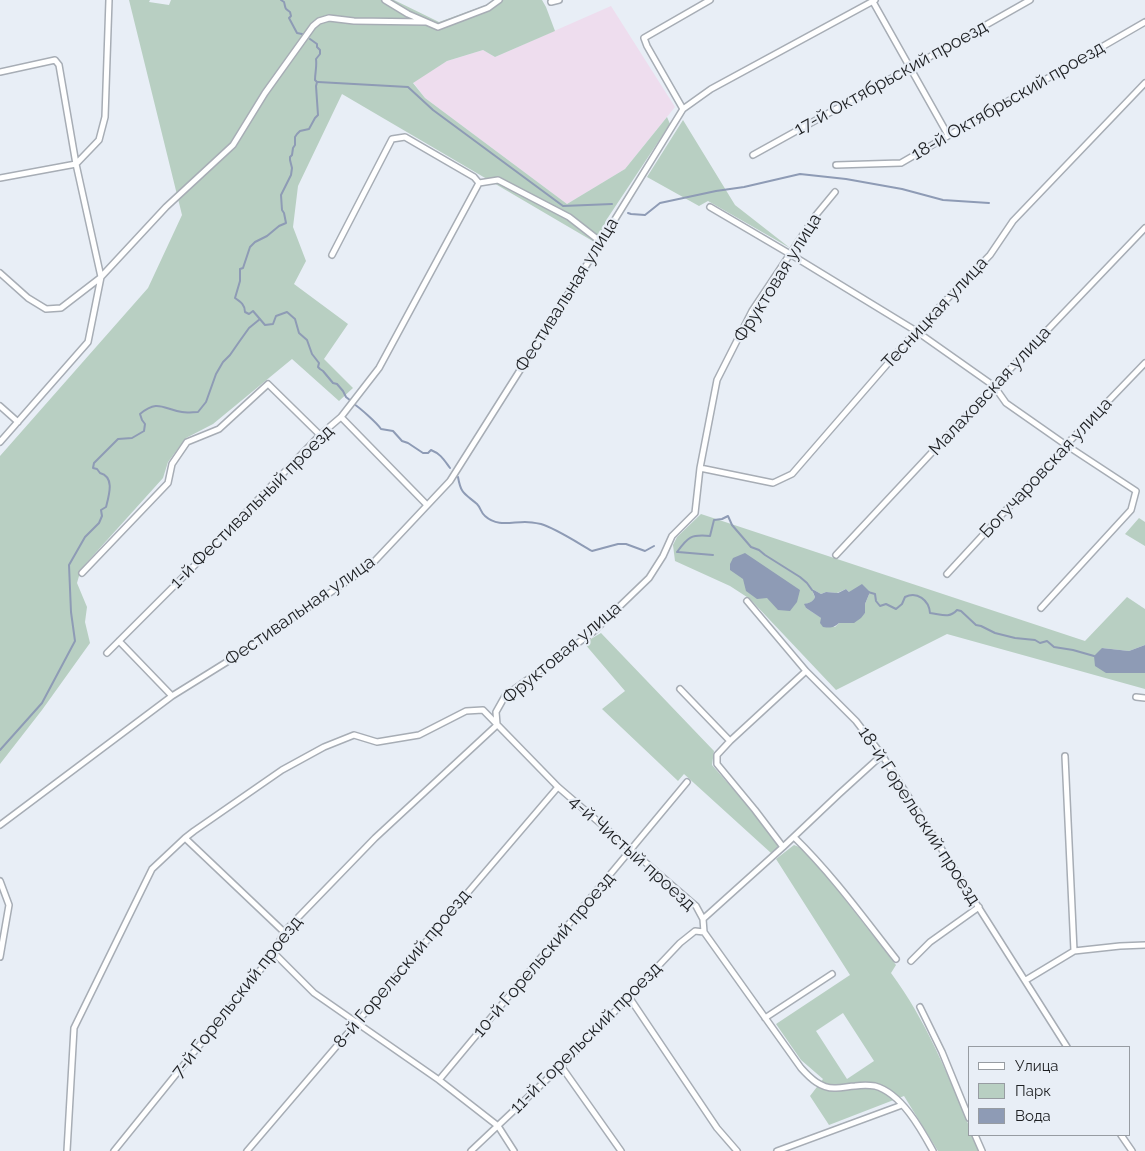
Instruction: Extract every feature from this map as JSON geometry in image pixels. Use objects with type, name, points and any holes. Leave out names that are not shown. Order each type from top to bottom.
[{"type":"street","points":[[0,178],[76,164],[99,140],[105,117],[109,0]]},
{"type":"street","points":[[385,0],[408,14],[438,27],[488,8],[499,0]]},
{"type":"street","points":[[551,2],[559,0]]},
{"type":"street","points":[[710,0],[644,38],[683,109],[711,89],[873,0],[948,135]]},
{"type":"street","name":"17-й Октябрьский проезд","points":[[753,154],[1030,0]]},
{"type":"street","points":[[0,273],[28,298],[46,309],[61,308],[100,277],[166,207],[233,145],[265,93],[313,26],[319,21],[329,18],[354,21],[426,22]]},
{"type":"street","name":"18-й Октябрьский проезд","points":[[836,165],[901,163],[1145,22]]},
{"type":"street","points":[[0,72],[55,60],[58,65],[76,164],[100,277],[88,342],[0,442]]},
{"type":"street","name":"Тесницкая улица","points":[[700,468],[773,483],[792,474],[916,331],[990,255],[1013,221],[1145,84]]},
{"type":"street","name":"Фестивальная улица","points":[[0,825],[172,696],[238,655],[371,565],[450,481],[683,109]]},
{"type":"street","points":[[332,255],[392,139],[405,137],[474,177],[479,183]]},
{"type":"street","points":[[479,183],[498,180],[569,217],[601,242]]},
{"type":"street","points":[[341,417],[379,368],[479,183]]},
{"type":"street","name":"Фруктовая улица","points":[[497,725],[496,712],[505,696],[593,632],[649,578],[663,556],[672,536],[695,513],[700,468],[717,380],[752,311],[816,215],[835,192]]},
{"type":"street","points":[[710,207],[916,331],[994,386],[1006,403],[1136,491],[1131,510],[1041,608]]},
{"type":"street","name":"Малаховская улица","points":[[836,555],[1145,228]]},
{"type":"street","name":"Богучаровская улица","points":[[947,574],[1145,363]]},
{"type":"street","points":[[82,573],[168,483],[172,464],[187,442],[219,428],[268,384],[320,435]]},
{"type":"street","points":[[0,406],[18,422]]},
{"type":"street","name":"1-й Фестивальный проезд","points":[[107,653],[320,435],[341,417],[427,505]]},
{"type":"street","name":"18-й Горельский проезд","points":[[747,601],[806,671],[856,721],[882,754],[1066,1046]]},
{"type":"street","points":[[119,641],[172,696]]},
{"type":"street","points":[[783,847],[756,810],[717,764],[717,755],[806,671]]},
{"type":"street","points":[[680,689],[730,741]]},
{"type":"street","points":[[1136,697],[1145,698]]},
{"type":"street","name":"4-й Чистый проезд","points":[[185,838],[282,770],[324,747],[354,736],[377,742],[419,735],[466,711],[483,710],[558,787],[696,906],[703,919],[704,932],[801,1068],[811,1079],[823,1086],[835,1088],[862,1085],[875,1086],[886,1091],[902,1105],[923,1132],[933,1151]]},
{"type":"street","name":"7-й Горельский проезд","points":[[114,1151],[274,953],[284,932],[375,838],[497,725]]},
{"type":"street","points":[[703,919],[882,754]]},
{"type":"street","points":[[1065,756],[1074,951]]},
{"type":"street","name":"10-й Горельский проезд","points":[[439,1080],[687,782]]},
{"type":"street","name":"8-й Горельский проезд","points":[[246,1151],[558,787]]},
{"type":"street","points":[[794,837],[814,856],[896,959]]},
{"type":"street","points":[[67,1151],[74,1028],[152,869],[185,838],[284,932]]},
{"type":"street","points":[[0,881],[9,906],[0,957]]},
{"type":"street","points":[[910,961],[930,942],[978,907]]},
{"type":"street","name":"11-й Горельский проезд","points":[[472,1151],[561,1066],[680,943],[695,931],[704,932]]},
{"type":"street","points":[[1026,980],[1074,951],[1145,945]]},
{"type":"street","points":[[274,953],[314,993],[439,1080],[498,1126],[514,1151]]},
{"type":"street","points":[[765,1018],[832,974]]},
{"type":"street","points":[[629,997],[717,1128],[737,1151]]},
{"type":"street","points":[[920,1007],[942,1052],[968,1116]]},
{"type":"street","points":[[561,1066],[621,1151]]},
{"type":"street","points":[[778,1151],[902,1105]]},
{"type":"street","points":[[976,1136],[982,1151]]},
{"type":"street","points":[[1122,1136],[1132,1151]]},
{"type":"shaded area","points":[[611,6],[675,107],[625,169],[567,204],[425,98],[413,82],[447,61],[483,50],[495,57]]},
{"type":"green space","points":[[129,0],[150,0],[149,2],[169,5],[171,0],[394,0],[439,22],[486,5],[493,0],[542,0],[555,31],[495,57],[483,50],[447,61],[413,83],[425,98],[567,204],[625,169],[667,117],[670,124],[607,219],[596,243],[342,94],[298,186],[293,227],[306,261],[294,284],[348,324],[324,359],[353,388],[339,401],[292,359],[213,424],[186,438],[168,462],[163,478],[81,569],[77,583],[87,607],[85,622],[90,643],[0,764],[0,456],[148,288],[182,215]]},
{"type":"green space","points":[[683,120],[735,205],[790,248],[708,201],[699,206],[647,177]]},
{"type":"green space","points":[[701,514],[1085,641],[1127,597],[1145,609],[1145,645],[1129,651],[1102,648],[1106,673],[1145,673],[1145,689],[947,634],[836,690],[750,599],[730,586],[675,561],[673,545],[677,537]],"holes":[[[846,589],[849,592],[870,592],[865,604],[865,613],[850,623],[839,623],[835,627],[806,608],[805,604],[811,602],[815,597],[814,590],[821,594],[826,592],[837,593]]]},
{"type":"green space","points":[[1139,518],[1145,522],[1145,546],[1125,534]]},
{"type":"green space","points":[[601,633],[714,751],[712,765],[754,813],[779,847],[771,853],[684,774],[678,781],[602,709],[625,691],[584,643]]},
{"type":"green space","points":[[794,845],[812,857],[896,965],[891,973],[915,1009],[935,1047],[968,1124],[968,1136],[972,1136],[979,1151],[938,1151],[904,1096],[829,1125],[810,1096],[823,1079],[801,1060],[776,1024],[850,975],[776,859]],"holes":[[[843,1013],[874,1061],[847,1079],[816,1031]]]},
{"type":"water","points":[[745,553],[800,590],[797,602],[790,611],[778,610],[767,598],[757,599],[746,591],[743,579],[730,570],[733,558]]},
{"type":"water","points":[[862,584],[870,592],[865,604],[865,613],[854,623],[839,623],[832,627],[823,627],[820,623],[821,618],[806,608],[804,604],[814,599],[812,590],[821,594],[826,592],[838,593],[846,589],[849,592]]},
{"type":"water","points":[[1145,645],[1145,673],[1106,673],[1095,666],[1094,656],[1102,648],[1129,651]]},
{"type":"waterway","points":[[281,0],[290,12],[291,16],[289,18],[297,33],[302,34]]},
{"type":"waterway","points":[[310,39],[317,44],[320,50],[320,54],[316,59],[315,80],[317,82],[318,115],[309,129],[300,131],[295,137],[295,145],[290,157],[291,175],[281,195],[282,210],[286,223],[250,247],[243,268],[240,269],[240,281],[235,298],[242,304],[245,312],[249,314],[253,311],[265,325],[273,324],[276,316],[287,312],[295,319],[299,333],[307,340],[312,354],[319,363],[318,367],[333,383],[337,384],[351,401]]},
{"type":"waterway","points":[[318,82],[408,87],[433,110],[563,206],[612,204]]},
{"type":"waterway","points":[[628,213],[645,215],[660,203],[800,174],[846,179],[902,189],[943,200],[989,203]]},
{"type":"waterway","points":[[0,750],[42,703],[75,641],[71,612],[69,565],[85,537],[99,523],[102,516],[101,510],[106,507],[110,487],[108,478],[93,468],[94,463],[118,439],[132,438],[144,431],[145,424],[140,414],[146,409],[161,406],[175,411],[198,412],[206,402],[216,374],[223,362],[249,328],[260,319]]},
{"type":"waterway","points":[[354,404],[381,429],[393,431],[402,441],[423,453],[428,453],[431,450],[437,453],[450,468]]},
{"type":"waterway","points":[[458,477],[460,487],[464,493],[477,504],[484,515],[494,522],[541,524],[560,532],[592,551],[618,544],[626,544],[645,551],[654,546]]},
{"type":"waterway","points":[[677,552],[684,543],[694,536],[710,536],[714,520],[728,516],[732,525],[751,547],[759,550],[800,577],[812,590]]},
{"type":"waterway","points":[[678,552],[713,555]]},
{"type":"waterway","points":[[868,592],[875,594],[876,601],[880,606],[886,604],[896,609],[902,604],[905,597],[914,595],[925,601],[930,613],[948,615],[957,610],[961,611],[976,625],[995,633],[1035,640],[1040,643],[1047,641],[1054,647],[1094,656]]}]
